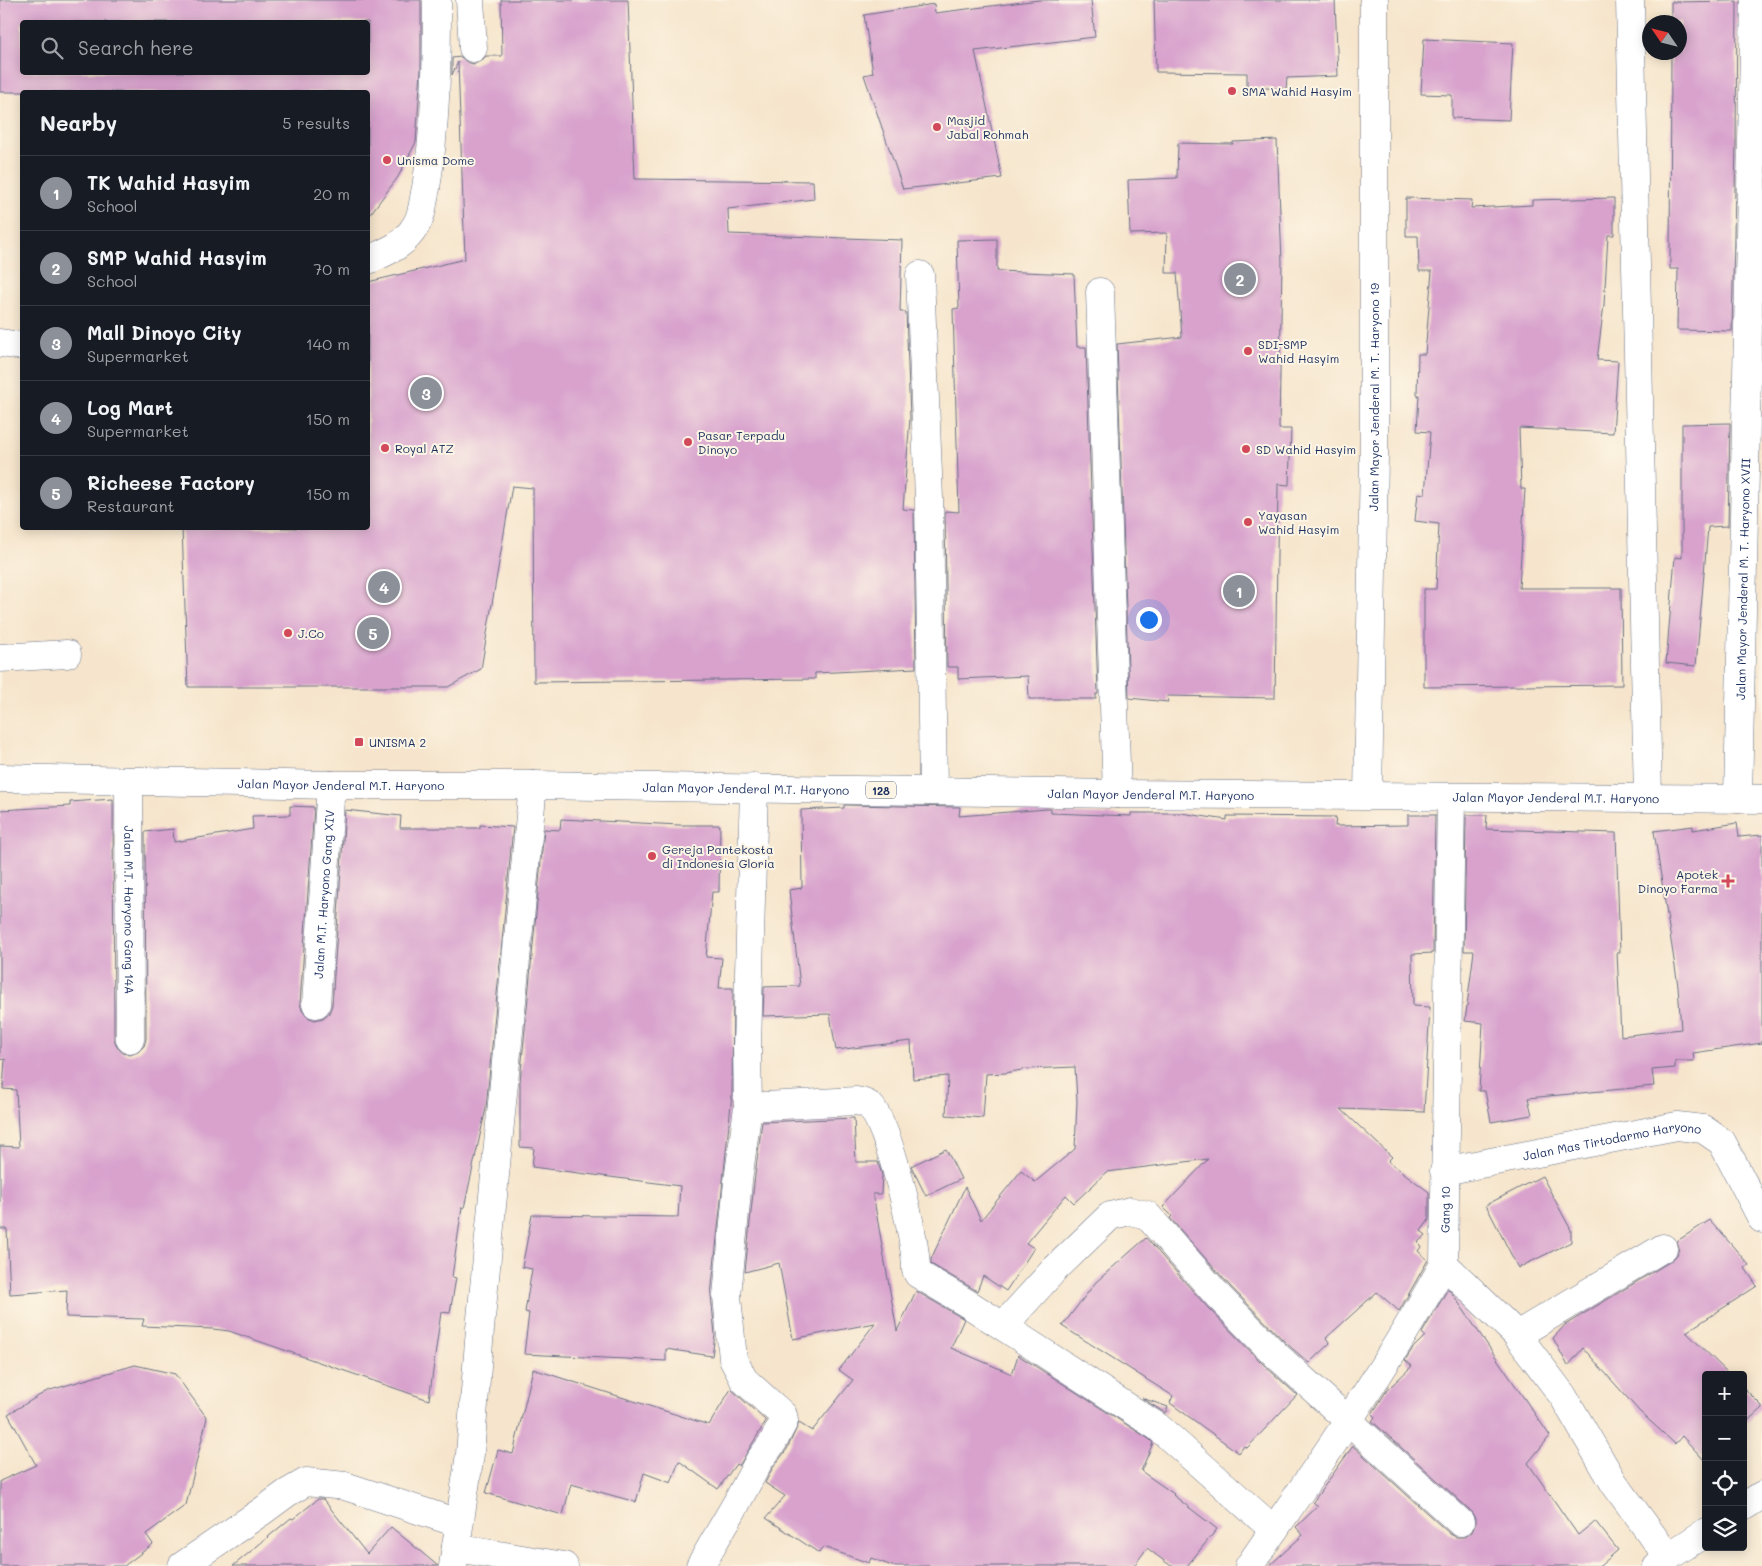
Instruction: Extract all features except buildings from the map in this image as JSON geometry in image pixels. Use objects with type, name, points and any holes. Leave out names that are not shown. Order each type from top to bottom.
[{"type":"street","points":[[370,259],[395,249],[417,224],[421,213],[432,153],[437,66],[436,0]]},
{"type":"street","points":[[470,0],[473,48]]},
{"type":"street","name":"Jalan Mayor Jenderal M. T. Haryono 19","points":[[1368,795],[1374,456],[1374,0]]},
{"type":"street","points":[[1630,0],[1648,797]]},
{"type":"street","name":"Jalan Mayor Jenderal M. T. Haryono XVII","points":[[1750,799],[1755,0]]},
{"type":"street","points":[[920,275],[928,500],[933,790]]},
{"type":"street","points":[[1100,292],[1117,794]]},
{"type":"street","points":[[0,343],[20,346]]},
{"type":"street","points":[[0,658],[68,654]]},
{"type":"street","name":"Jalan Mayor Jenderal M.T. Haryono","points":[[0,778],[330,785],[533,785],[1117,794],[1368,795],[1451,798],[1648,797],[1750,799]]},
{"type":"street","name":"Jalan M.T. Haryono Gang 14A","points":[[129,781],[130,1039]]},
{"type":"street","name":"Jalan M.T. Haryono Gang XIV","points":[[316,1004],[330,785]]},
{"type":"street","points":[[456,1546],[470,1454],[480,1329],[533,785]]},
{"type":"street","points":[[700,1566],[759,1461],[773,1442],[784,1421],[783,1415],[744,1380],[734,1359],[727,1296],[738,1181],[748,1107],[747,1047],[754,788]]},
{"type":"street","name":"Gang 10","points":[[1249,1566],[1418,1311],[1444,1264],[1451,798]]},
{"type":"street","points":[[748,1107],[856,1101],[868,1104],[876,1114],[893,1156],[910,1229],[918,1274],[1003,1326],[1158,1427],[1274,1530]]},
{"type":"street","name":"Jalan Mas Tirtodarmo Haryono","points":[[1444,1171],[1677,1126],[1704,1129],[1722,1142],[1762,1219]]},
{"type":"street","points":[[1003,1326],[1052,1271],[1110,1216],[1130,1211],[1147,1215],[1219,1297],[1275,1354],[1460,1522]]},
{"type":"street","points":[[1517,1335],[1663,1248]]},
{"type":"street","points":[[1444,1264],[1517,1335],[1563,1396],[1663,1561],[1702,1535]]},
{"type":"street","points":[[182,1566],[287,1492],[306,1482],[345,1486],[456,1546],[564,1566]]},
{"type":"street","points":[[1744,1506],[1762,1494]]},
{"type":"place","name":"SMA Wahid Hasyim","points":[[1232,91]]},
{"type":"place","name":"Masjid Jabal Rohmah","points":[[937,127]]},
{"type":"place","name":"Unisma Dome","points":[[387,160]]},
{"type":"place","name":"SMP Wahid Hasyim","points":[[1240,279]]},
{"type":"place","name":"SDI-SMP Wahid Hasyim","points":[[1248,351]]},
{"type":"place","name":"Mall Dinoyo City","points":[[426,393]]},
{"type":"place","name":"Pasar Terpadu Dinoyo","points":[[688,442]]},
{"type":"place","name":"Royal ATZ","points":[[385,448]]},
{"type":"place","name":"SD Wahid Hasyim","points":[[1246,449]]},
{"type":"place","name":"Yayasan Wahid Hasyim","points":[[1248,522]]},
{"type":"place","name":"Log Mart","points":[[384,587]]},
{"type":"place","name":"TK Wahid Hasyim","points":[[1239,591]]},
{"type":"place","name":"J.Co","points":[[288,633]]},
{"type":"place","name":"Richeese Factory","points":[[373,633]]},
{"type":"place","name":"UNISMA 2","points":[[359,742]]},
{"type":"place","name":"Gereja Pantekosta di Indonesia Gloria","points":[[652,856]]},
{"type":"place","name":"Apotek Dinoyo Farma","points":[[1728,881]]}]
